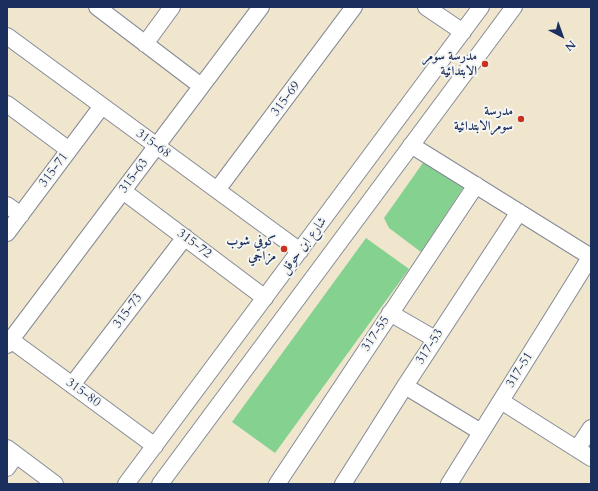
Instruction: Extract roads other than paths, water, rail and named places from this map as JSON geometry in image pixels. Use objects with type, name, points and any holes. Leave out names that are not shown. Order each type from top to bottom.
[{"type":"street","points":[[97,7],[201,86]]},
{"type":"street","points":[[145,44],[172,7]]},
{"type":"street","name":"315-63","points":[[9,343],[261,7]]},
{"type":"street","name":"315-69","points":[[217,190],[354,7]]},
{"type":"street","points":[[426,7],[463,32]]},
{"type":"street","name":"شارع ابن حوقل","points":[[126,484],[481,7]]},
{"type":"street","name":"شارع ابن حوقل","points":[[160,484],[514,7]]},
{"type":"street","name":"315-68","points":[[7,36],[300,251]]},
{"type":"street","points":[[7,104],[69,150]]},
{"type":"street","name":"315-71","points":[[7,233],[102,106]]},
{"type":"street","points":[[411,145],[591,256]]},
{"type":"street","name":"317-55","points":[[277,484],[476,185]]},
{"type":"street","name":"315-72","points":[[123,191],[265,298]]},
{"type":"street","points":[[342,195],[363,210]]},
{"type":"street","points":[[7,205],[21,215]]},
{"type":"street","name":"317-53","points":[[343,484],[518,212]]},
{"type":"street","name":"315-73","points":[[72,385],[185,237]]},
{"type":"street","name":"317-51","points":[[456,482],[481,432],[591,256]]},
{"type":"street","points":[[390,313],[435,339]]},
{"type":"street","name":"315-80","points":[[9,343],[72,385],[155,446]]},
{"type":"street","points":[[405,386],[481,432]]},
{"type":"street","points":[[501,401],[591,458]]},
{"type":"street","points":[[577,449],[591,428]]},
{"type":"street","points":[[10,457],[55,484]]},
{"type":"place","name":"مدرسة سومر الابتدائية","points":[[485,64]]},
{"type":"place","name":"مدرسة سومرالابتدائية","points":[[521,119]]},
{"type":"place","name":"كوفي شوب مزاجي","points":[[284,249]]}]
